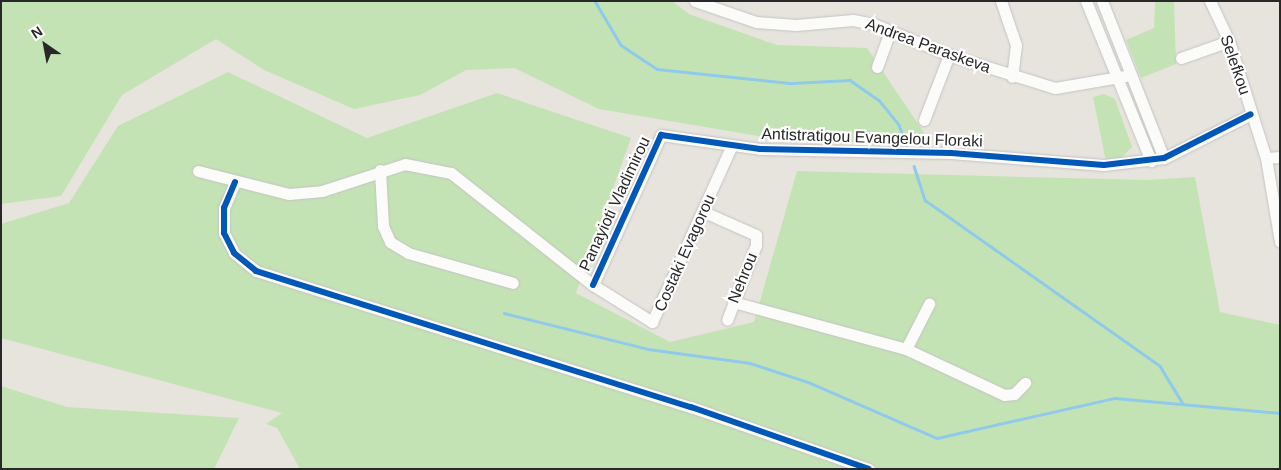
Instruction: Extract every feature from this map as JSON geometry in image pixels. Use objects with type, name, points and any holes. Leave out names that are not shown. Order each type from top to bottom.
[{"type":"street","name":"Andrea Paraskeva","points":[[695,1],[756,22],[796,25],[853,20],[890,31],[949,55],[1055,88],[1119,80],[1131,76]]},
{"type":"street","points":[[1001,1],[1016,44],[1012,76]]},
{"type":"street","points":[[1086,1],[1151,161]]},
{"type":"street","points":[[1102,1],[1164,158]]},
{"type":"street","name":"Selefkou","points":[[1210,1],[1229,41],[1266,158],[1280,242]]},
{"type":"street","points":[[877,67],[890,31]]},
{"type":"street","points":[[1181,58],[1229,41]]},
{"type":"street","points":[[924,120],[949,55]]},
{"type":"street","name":"Antistratigou Evangelou Floraki","points":[[661,135],[732,145],[876,154],[951,153],[1103,166],[1164,158],[1251,114]]},
{"type":"street","name":"Panayioti Vladimirou","points":[[593,284],[661,135]]},
{"type":"street","name":"Costaki Evagorou","points":[[593,284],[652,322],[704,212],[732,145]]},
{"type":"street","points":[[1266,158],[1280,157]]},
{"type":"street","points":[[198,171],[268,191],[306,192],[405,164],[452,173],[593,284]]},
{"type":"street","points":[[380,170],[383,226],[390,242],[408,253],[513,283]]},
{"type":"street","points":[[235,182],[224,208],[224,233],[234,252],[256,271],[691,407],[869,469]]},
{"type":"street","name":"Nehrou","points":[[704,212],[756,235],[756,245],[727,320]]},
{"type":"street","points":[[733,302],[906,349],[1004,395],[1014,394],[1025,383]]},
{"type":"street","points":[[906,349],[928,304]]},
{"type":"green space","points":[[1,1],[672,1],[689,14],[777,45],[867,48],[931,143],[788,141],[599,109],[514,68],[466,70],[420,95],[354,109],[264,70],[216,39],[122,95],[61,196],[1,204]]},
{"type":"green space","points":[[1155,1],[1174,1],[1176,64],[1141,78],[1126,40],[1154,28]]},
{"type":"green space","points":[[228,72],[367,138],[497,93],[631,138],[576,293],[670,342],[754,322],[797,171],[1147,180],[1195,177],[1220,312],[1280,325],[1280,469],[300,469],[277,428],[266,424],[282,413],[1,338],[1,224],[69,203],[118,126]]},
{"type":"green space","points":[[1104,94],[1115,99],[1132,147],[1119,160],[1106,162],[1093,97]]},
{"type":"green space","points":[[1,386],[67,407],[239,418],[214,469],[1,469]]},
{"type":"waterway","points":[[595,1],[621,45],[657,69],[791,83],[850,80],[879,100],[899,125],[907,147]]},
{"type":"waterway","points":[[914,166],[925,200],[1160,366],[1182,402]]},
{"type":"waterway","points":[[504,313],[648,349],[750,363],[808,382],[937,438],[1115,398],[1280,413]]},
{"type":"cycle path","points":[[593,285],[661,135],[760,149],[951,153],[1104,165],[1164,158],[1251,114]]},
{"type":"cycle path","points":[[235,182],[224,208],[224,233],[234,253],[256,271],[691,407],[869,469]]}]
